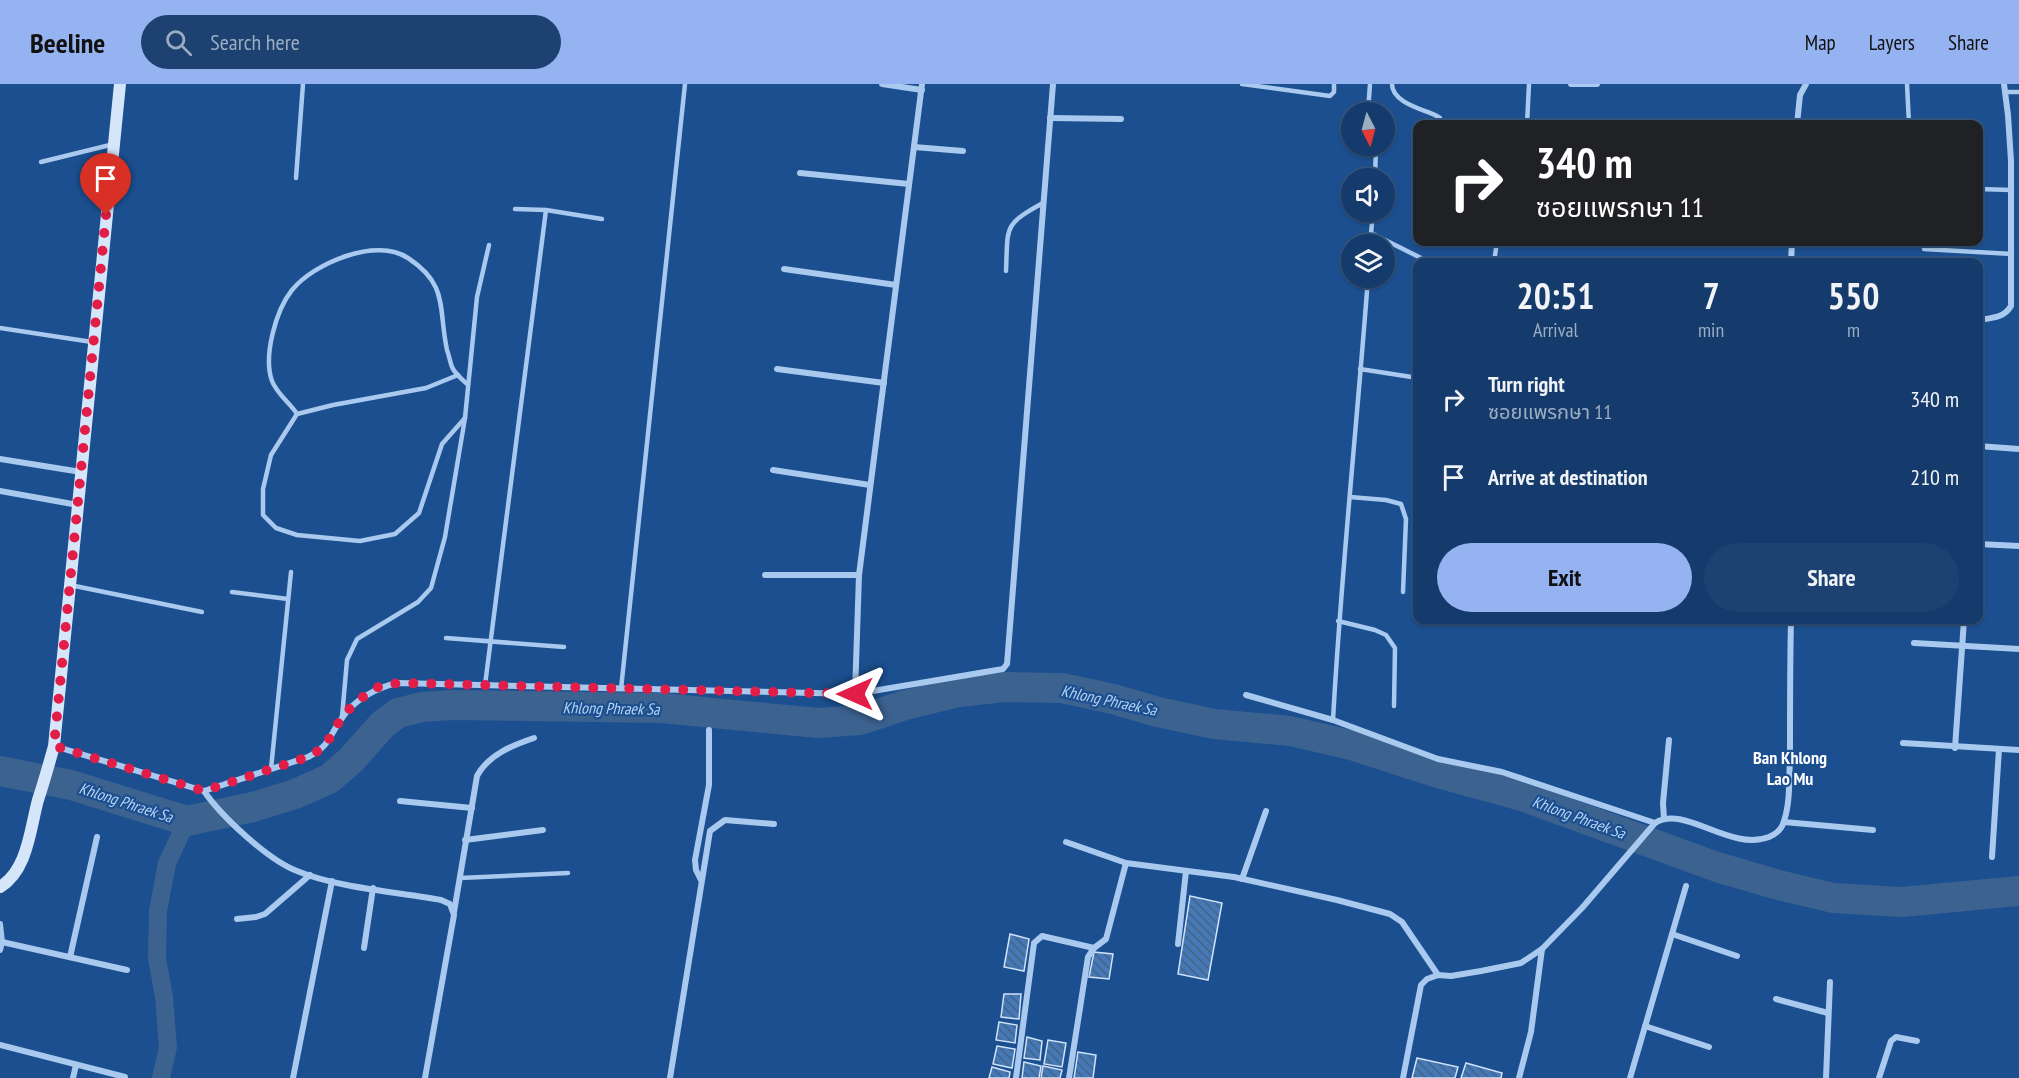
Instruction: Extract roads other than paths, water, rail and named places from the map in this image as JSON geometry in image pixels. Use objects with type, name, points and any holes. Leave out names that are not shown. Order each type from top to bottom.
[{"type":"street","points":[[0,887],[20,866],[54,746],[120,84]]},
{"type":"street","points":[[855,694],[859,575],[922,87],[882,84]]},
{"type":"street","points":[[54,746],[204,791],[308,757],[321,750],[342,717],[370,692],[383,685],[398,683],[855,694],[1004,669],[1007,663],[1053,84]]},
{"type":"street","points":[[1571,84],[1597,84]]},
{"type":"street","points":[[1797,120],[1800,95],[1806,84]]},
{"type":"street","points":[[1983,319],[2001,316],[2011,306],[2012,190],[2004,84]]},
{"type":"street","points":[[1050,118],[1121,119]]},
{"type":"street","points":[[914,147],[963,151]]},
{"type":"street","points":[[801,173],[909,184]]},
{"type":"street","points":[[784,269],[896,285]]},
{"type":"street","points":[[777,369],[884,383]]},
{"type":"street","points":[[1983,446],[2019,449]]},
{"type":"street","points":[[0,459],[81,472]]},
{"type":"street","points":[[772,470],[870,485]]},
{"type":"street","points":[[0,490],[78,505]]},
{"type":"street","points":[[1983,544],[2019,546]]},
{"type":"street","points":[[765,575],[859,575]]},
{"type":"street","points":[[1403,1078],[1421,985],[1427,979],[1438,975],[1451,976],[1521,963],[1542,949],[1582,908],[1655,823],[1664,819],[1685,820],[1727,836],[1755,842],[1773,836],[1780,829],[1787,807],[1791,624]]},
{"type":"street","points":[[1955,748],[1964,624]]},
{"type":"street","points":[[1914,643],[2019,649]]},
{"type":"street","points":[[1246,695],[1333,720],[1438,759],[1502,772],[1655,823]]},
{"type":"street","points":[[702,880],[696,870],[695,860],[709,785],[709,730]]},
{"type":"street","points":[[425,1078],[477,776],[481,768],[501,752],[534,738]]},
{"type":"street","points":[[1664,819],[1663,803],[1669,740]]},
{"type":"street","points":[[1903,743],[1955,748],[2019,750]]},
{"type":"street","points":[[1992,857],[1999,749]]},
{"type":"street","points":[[204,791],[214,805],[245,834],[296,871],[332,882],[441,900],[450,904],[454,915]]},
{"type":"street","points":[[400,801],[472,808]]},
{"type":"street","points":[[1242,879],[1266,812]]},
{"type":"street","points":[[670,1078],[710,831],[716,825],[731,819],[774,824]]},
{"type":"street","points":[[1784,822],[1873,830]]},
{"type":"street","points":[[465,840],[543,830]]},
{"type":"street","points":[[70,957],[98,837]]},
{"type":"street","points":[[1066,842],[1126,863],[1242,879],[1390,914],[1402,922],[1438,975]]},
{"type":"street","points":[[1069,1078],[1086,964],[1090,952],[1106,939],[1126,863]]},
{"type":"street","points":[[1178,944],[1186,871]]},
{"type":"street","points":[[237,918],[265,914],[310,875]]},
{"type":"street","points":[[293,1078],[332,882]]},
{"type":"street","points":[[1630,1078],[1686,886]]},
{"type":"street","points":[[364,948],[373,888]]},
{"type":"street","points":[[0,924],[2,942],[0,950]]},
{"type":"street","points":[[1672,934],[1737,956]]},
{"type":"street","points":[[1016,1078],[1034,943],[1042,936],[1094,948]]},
{"type":"street","points":[[2,942],[127,970]]},
{"type":"street","points":[[1519,1078],[1531,1032],[1542,949]]},
{"type":"street","points":[[1826,1078],[1830,982]]},
{"type":"street","points":[[1776,999],[1828,1013]]},
{"type":"street","points":[[1645,1026],[1709,1047]]},
{"type":"street","points":[[1879,1078],[1891,1041],[1896,1037],[1917,1041]]},
{"type":"street","points":[[0,1046],[125,1077]]},
{"type":"street","points":[[73,1078],[76,1065]]},
{"type":"lane","points":[[296,178],[303,84]]},
{"type":"lane","points":[[621,689],[685,84]]},
{"type":"lane","points":[[1242,84],[1330,96],[1334,92],[1334,84]]},
{"type":"lane","points":[[1369,102],[1370,84]]},
{"type":"lane","points":[[1392,84],[1396,97],[1435,115],[1441,120]]},
{"type":"lane","points":[[1527,120],[1529,84]]},
{"type":"lane","points":[[1907,84],[1909,120]]},
{"type":"lane","points":[[2005,92],[2019,92]]},
{"type":"lane","points":[[41,162],[114,144]]},
{"type":"lane","points":[[1983,189],[2012,190]]},
{"type":"lane","points":[[1006,271],[1008,231],[1020,216],[1043,203]]},
{"type":"lane","points":[[515,210],[546,210],[602,219]]},
{"type":"lane","points":[[485,686],[546,210]]},
{"type":"lane","points":[[1372,222],[1371,233],[1421,258]]},
{"type":"lane","points":[[342,717],[347,660],[357,639],[418,602],[431,588],[445,537],[465,418],[477,297],[489,245]]},
{"type":"lane","points":[[1924,249],[2012,254]]},
{"type":"lane","points":[[297,414],[290,403],[278,392],[272,380],[269,349],[279,314],[292,290],[305,279],[344,255],[387,250],[407,257],[433,279],[440,296],[444,333],[452,368],[467,384]]},
{"type":"lane","points":[[1333,720],[1338,621],[1367,288]]},
{"type":"lane","points":[[0,328],[94,342]]},
{"type":"lane","points":[[1360,369],[1413,377]]},
{"type":"lane","points":[[458,375],[426,388],[297,414],[271,455],[263,489],[263,515],[276,528],[297,535],[360,541],[395,534],[419,513],[442,444],[465,418]]},
{"type":"lane","points":[[1350,497],[1386,500],[1401,504],[1406,519],[1403,592]]},
{"type":"lane","points":[[271,769],[291,572]]},
{"type":"lane","points":[[70,585],[202,612]]},
{"type":"lane","points":[[232,592],[288,599]]},
{"type":"lane","points":[[1338,621],[1380,632],[1386,635],[1395,648],[1394,706]]},
{"type":"lane","points":[[446,638],[564,646]]},
{"type":"lane","points":[[460,878],[568,873]]},
{"type":"waterway","name":"Khlong Phraek Sa","points":[[0,771],[71,785],[187,821],[253,807],[295,794],[329,779],[351,760],[383,724],[398,713],[422,707],[452,705],[662,708],[818,723],[860,720],[905,705],[959,692],[1005,687],[1062,688],[1214,724],[1290,731],[1351,745],[1438,773],[1522,796],[1717,867],[1833,898],[1902,902],[2019,891]]},
{"type":"waterway","points":[[161,1078],[168,1047],[164,997],[157,958],[158,911],[167,863],[187,821]]},
{"type":"district","name":"Ban Khlong Lao Mu","points":[[1790,767]]}]
